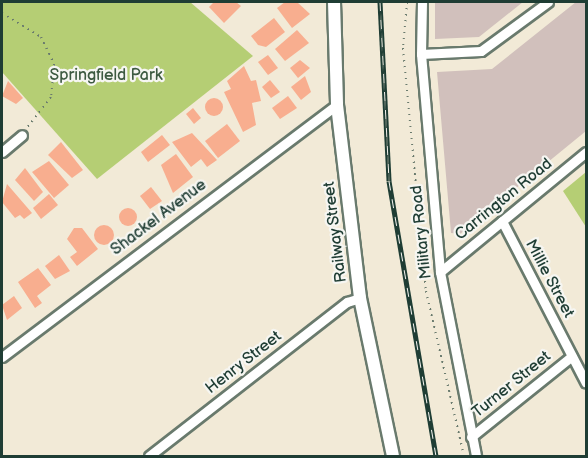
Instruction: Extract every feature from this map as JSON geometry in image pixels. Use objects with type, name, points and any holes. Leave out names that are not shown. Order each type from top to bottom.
[{"type":"main road","name":"Railway Street","points":[[334,2],[337,105],[360,298],[393,456]]},
{"type":"street","name":"Military Road","points":[[422,2],[421,54],[440,272],[476,456]]},
{"type":"street","points":[[421,54],[482,51],[548,2]]},
{"type":"street","name":"Shackel Avenue","points":[[2,357],[337,105]]},
{"type":"street","points":[[2,152],[22,135]]},
{"type":"street","name":"Carrington Road","points":[[440,272],[586,152]]},
{"type":"street","name":"Millie Street","points":[[502,221],[585,378]]},
{"type":"street","name":"Henry Street","points":[[148,456],[347,302],[360,298]]},
{"type":"street","name":"Turner Street","points":[[471,437],[572,356]]},
{"type":"path","points":[[2,13],[41,37],[54,64],[51,97],[22,135]]},
{"type":"shaded area","points":[[435,2],[523,2],[479,37],[435,39]]},
{"type":"shaded area","points":[[576,2],[586,2],[586,131],[460,234],[451,233],[437,72],[492,69]]},
{"type":"green space","name":"Springfield Park","points":[[2,2],[190,2],[253,56],[97,179],[2,72]]},
{"type":"green space","points":[[586,172],[586,227],[563,191]]},
{"type":"building","points":[[214,2],[236,2],[241,6],[224,23],[209,7]]},
{"type":"building","points":[[285,2],[297,2],[310,14],[292,28],[277,8]]},
{"type":"building","points":[[274,18],[285,32],[266,47],[258,45],[251,36]]},
{"type":"building","points":[[297,30],[309,43],[285,61],[275,49]]},
{"type":"building","points":[[268,55],[278,68],[268,75],[258,62]]},
{"type":"building","points":[[300,60],[310,68],[298,78],[290,68]]},
{"type":"building","points":[[244,66],[251,81],[256,80],[261,101],[252,103],[256,125],[243,132],[224,92],[231,89],[227,81]]},
{"type":"building","points":[[305,76],[311,92],[301,100],[291,87]]},
{"type":"building","points":[[270,80],[280,92],[271,98],[262,87]]},
{"type":"building","points":[[8,81],[23,98],[16,104],[2,96]]},
{"type":"building","points":[[288,96],[297,108],[280,119],[272,108]]},
{"type":"building","points":[[214,98],[221,100],[223,107],[221,114],[214,116],[207,114],[205,107],[207,100]]},
{"type":"building","points":[[193,108],[201,118],[194,124],[186,114]]},
{"type":"building","points":[[227,124],[240,141],[218,158],[205,141]]},
{"type":"building","points":[[192,133],[217,160],[207,167],[201,159],[191,167],[172,142]]},
{"type":"building","points":[[162,135],[170,145],[148,162],[141,152]]},
{"type":"building","points":[[61,142],[83,170],[72,178],[48,155]]},
{"type":"building","points":[[176,154],[193,177],[173,193],[161,165]]},
{"type":"building","points":[[49,161],[69,185],[54,198],[32,172]]},
{"type":"building","points":[[25,168],[43,192],[34,201],[15,180]]},
{"type":"building","points":[[7,184],[32,213],[24,219],[20,215],[15,218],[2,202]]},
{"type":"building","points":[[151,187],[162,201],[150,209],[140,196]]},
{"type":"building","points":[[49,194],[58,205],[41,219],[33,208]]},
{"type":"building","points":[[128,208],[136,213],[137,217],[132,225],[128,226],[120,221],[119,217],[124,209]]},
{"type":"building","points":[[104,225],[111,228],[114,235],[111,242],[104,245],[97,242],[94,235],[97,228]]},
{"type":"building","points":[[74,228],[82,228],[98,249],[77,266],[70,257],[77,252],[67,239]]},
{"type":"building","points":[[59,255],[70,271],[55,279],[45,266]]},
{"type":"building","points":[[38,268],[51,285],[37,296],[42,303],[35,308],[18,282]]},
{"type":"building","points":[[14,296],[22,308],[7,320],[2,305]]},
{"type":"railway","points":[[380,2],[389,181],[436,456]]}]
